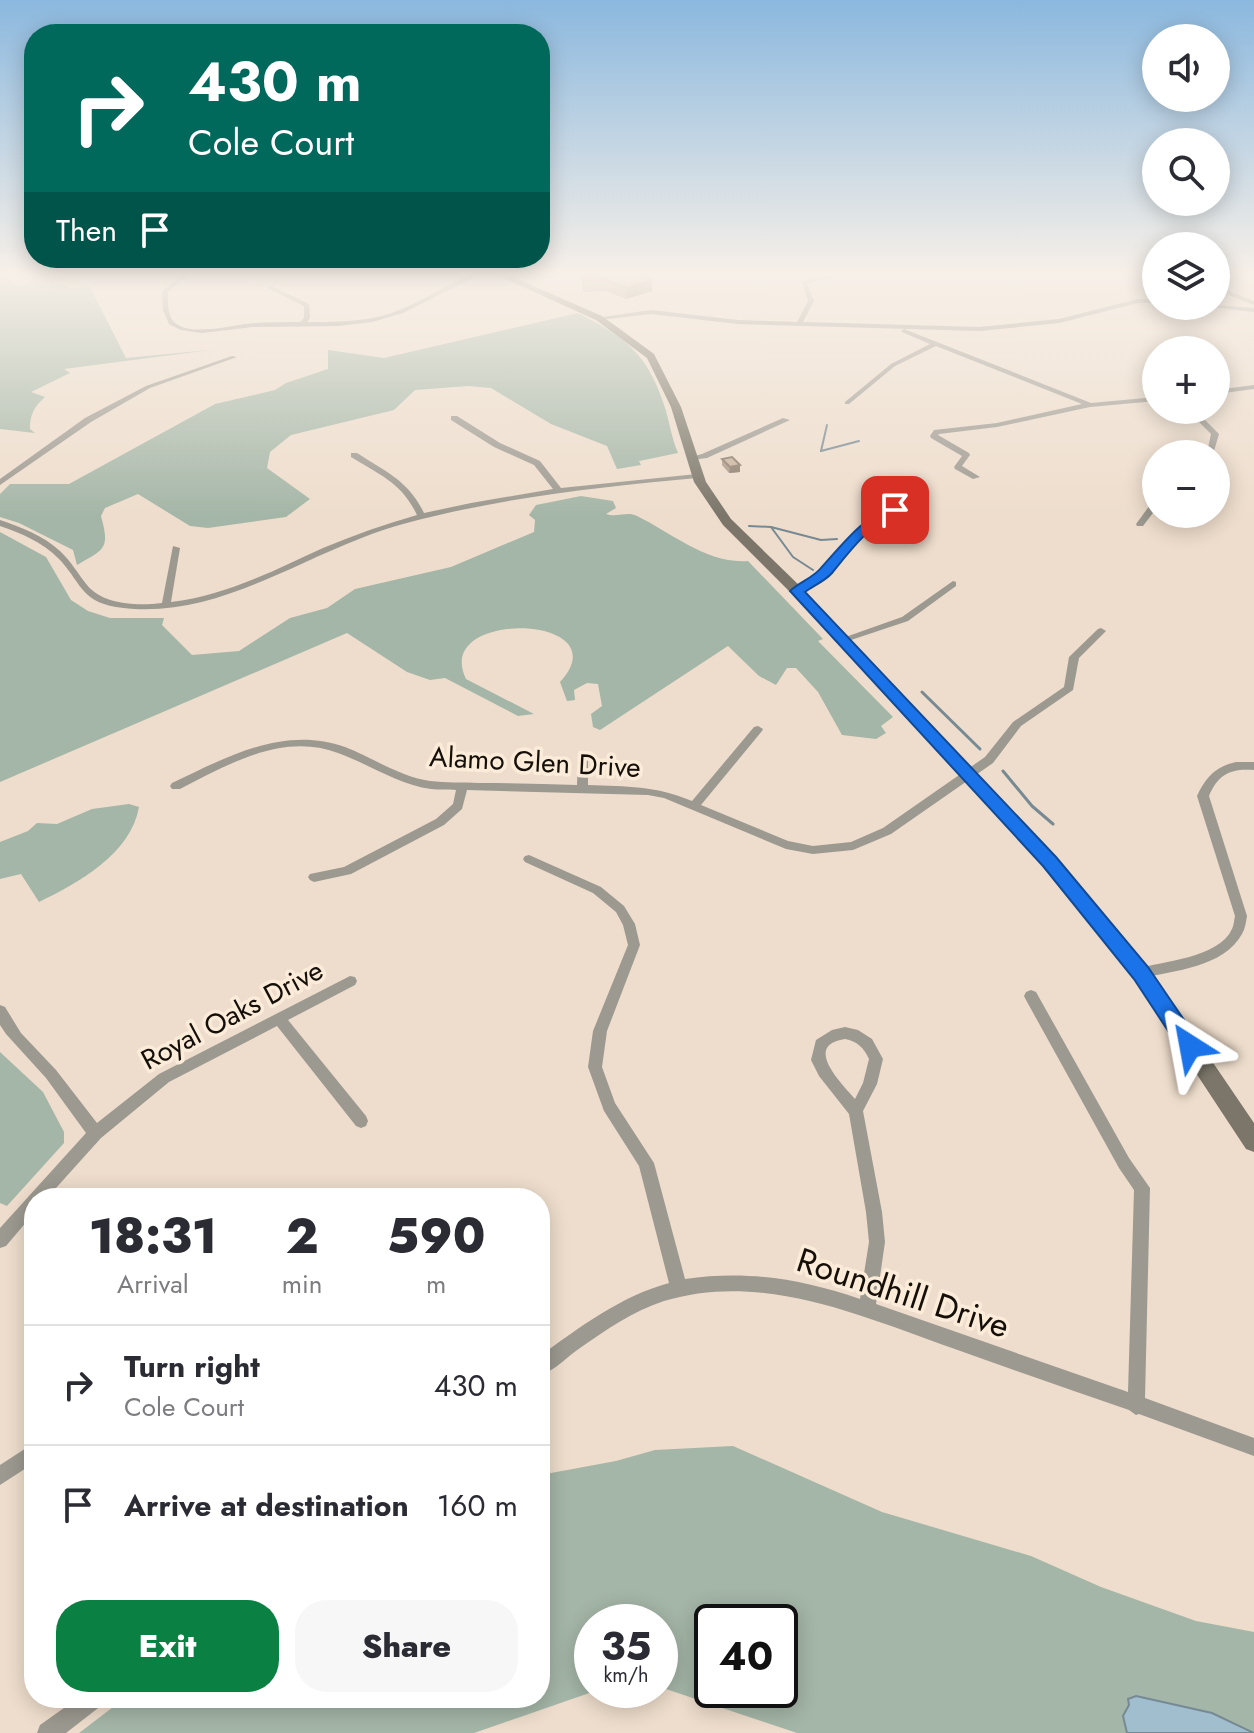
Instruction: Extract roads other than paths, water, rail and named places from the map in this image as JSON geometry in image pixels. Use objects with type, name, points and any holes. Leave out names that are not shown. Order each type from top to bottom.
[{"type":"street","points":[[648,355],[660,369],[676,407],[697,476],[727,522],[797,591],[1050,862],[1141,973],[1254,1142]]},
{"type":"street","points":[[847,403],[893,365],[913,355]]},
{"type":"street","points":[[963,355],[1090,405]]},
{"type":"street","points":[[0,483],[88,420],[148,387],[234,357]]},
{"type":"street","points":[[1230,390],[1254,387]]},
{"type":"street","points":[[976,477],[958,467],[966,455],[934,436],[937,432],[997,425],[1090,405],[1142,400]]},
{"type":"street","points":[[454,418],[497,445],[537,463],[559,491]]},
{"type":"street","points":[[691,458],[704,456],[786,420]]},
{"type":"street","points":[[1205,424],[1215,434],[1213,440]]},
{"type":"street","points":[[354,455],[391,475],[416,502],[422,517]]},
{"type":"street","points":[[0,523],[21,530],[58,553],[85,592],[111,604],[138,608],[166,607],[221,592],[381,529],[422,517],[559,491],[697,476]]},
{"type":"street","points":[[797,591],[825,572],[835,557],[884,513],[919,507]]},
{"type":"street","points":[[166,607],[176,548]]},
{"type":"street","points":[[842,640],[905,619],[953,584]]},
{"type":"street","name":"Alamo Glen Drive","points":[[176,786],[255,750],[290,743],[332,746],[409,780],[462,787],[648,791],[694,806],[786,845],[833,849],[871,840],[999,751],[1017,724],[1069,688],[1074,657],[1101,631]]},
{"type":"street","points":[[694,806],[758,729]]},
{"type":"street","points":[[582,788],[583,759]]},
{"type":"street","points":[[1141,973],[1213,953],[1229,945],[1238,933],[1241,916],[1203,796],[1209,780],[1223,768],[1240,764],[1254,766]]},
{"type":"street","points":[[314,877],[347,871],[440,822],[458,806],[462,787]]},
{"type":"street","points":[[529,859],[597,890],[620,909],[629,924],[634,945],[600,1031],[595,1067],[609,1106],[646,1163],[679,1288]]},
{"type":"street","name":"Royal Oaks Drive","points":[[46,1188],[96,1133],[164,1078],[350,981]]},
{"type":"street","points":[[1031,996],[1124,1163],[1142,1188],[1136,1406]]},
{"type":"street","points":[[0,1011],[17,1041],[50,1074],[80,1117],[96,1133]]},
{"type":"street","points":[[280,1020],[361,1121]]},
{"type":"street","points":[[856,1111],[870,1084],[876,1059],[866,1041],[851,1034],[838,1033],[821,1044],[818,1060],[828,1079],[856,1111],[877,1242],[867,1309]]},
{"type":"street","name":"Royal Oaks Drive","points":[[0,1240],[24,1213]]},
{"type":"street","name":"Roundhill Drive","points":[[550,1360],[591,1330],[634,1306],[679,1288],[756,1282],[792,1287],[867,1309],[1254,1447]]},
{"type":"street","points":[[0,1476],[24,1459]]},
{"type":"street","points":[[48,1733],[82,1708]]},
{"type":"water","points":[[1136,1696],[1212,1713],[1254,1733],[1127,1733],[1123,1716],[1129,1705],[1128,1699]]},
{"type":"waterway","points":[[827,425],[821,451],[859,441]]},
{"type":"waterway","points":[[749,526],[771,527]]},
{"type":"waterway","points":[[771,527],[821,540],[837,539]]},
{"type":"waterway","points":[[771,527],[793,557],[813,570]]},
{"type":"waterway","points":[[922,692],[980,749]]},
{"type":"waterway","points":[[1003,771],[1032,806],[1053,824]]}]
